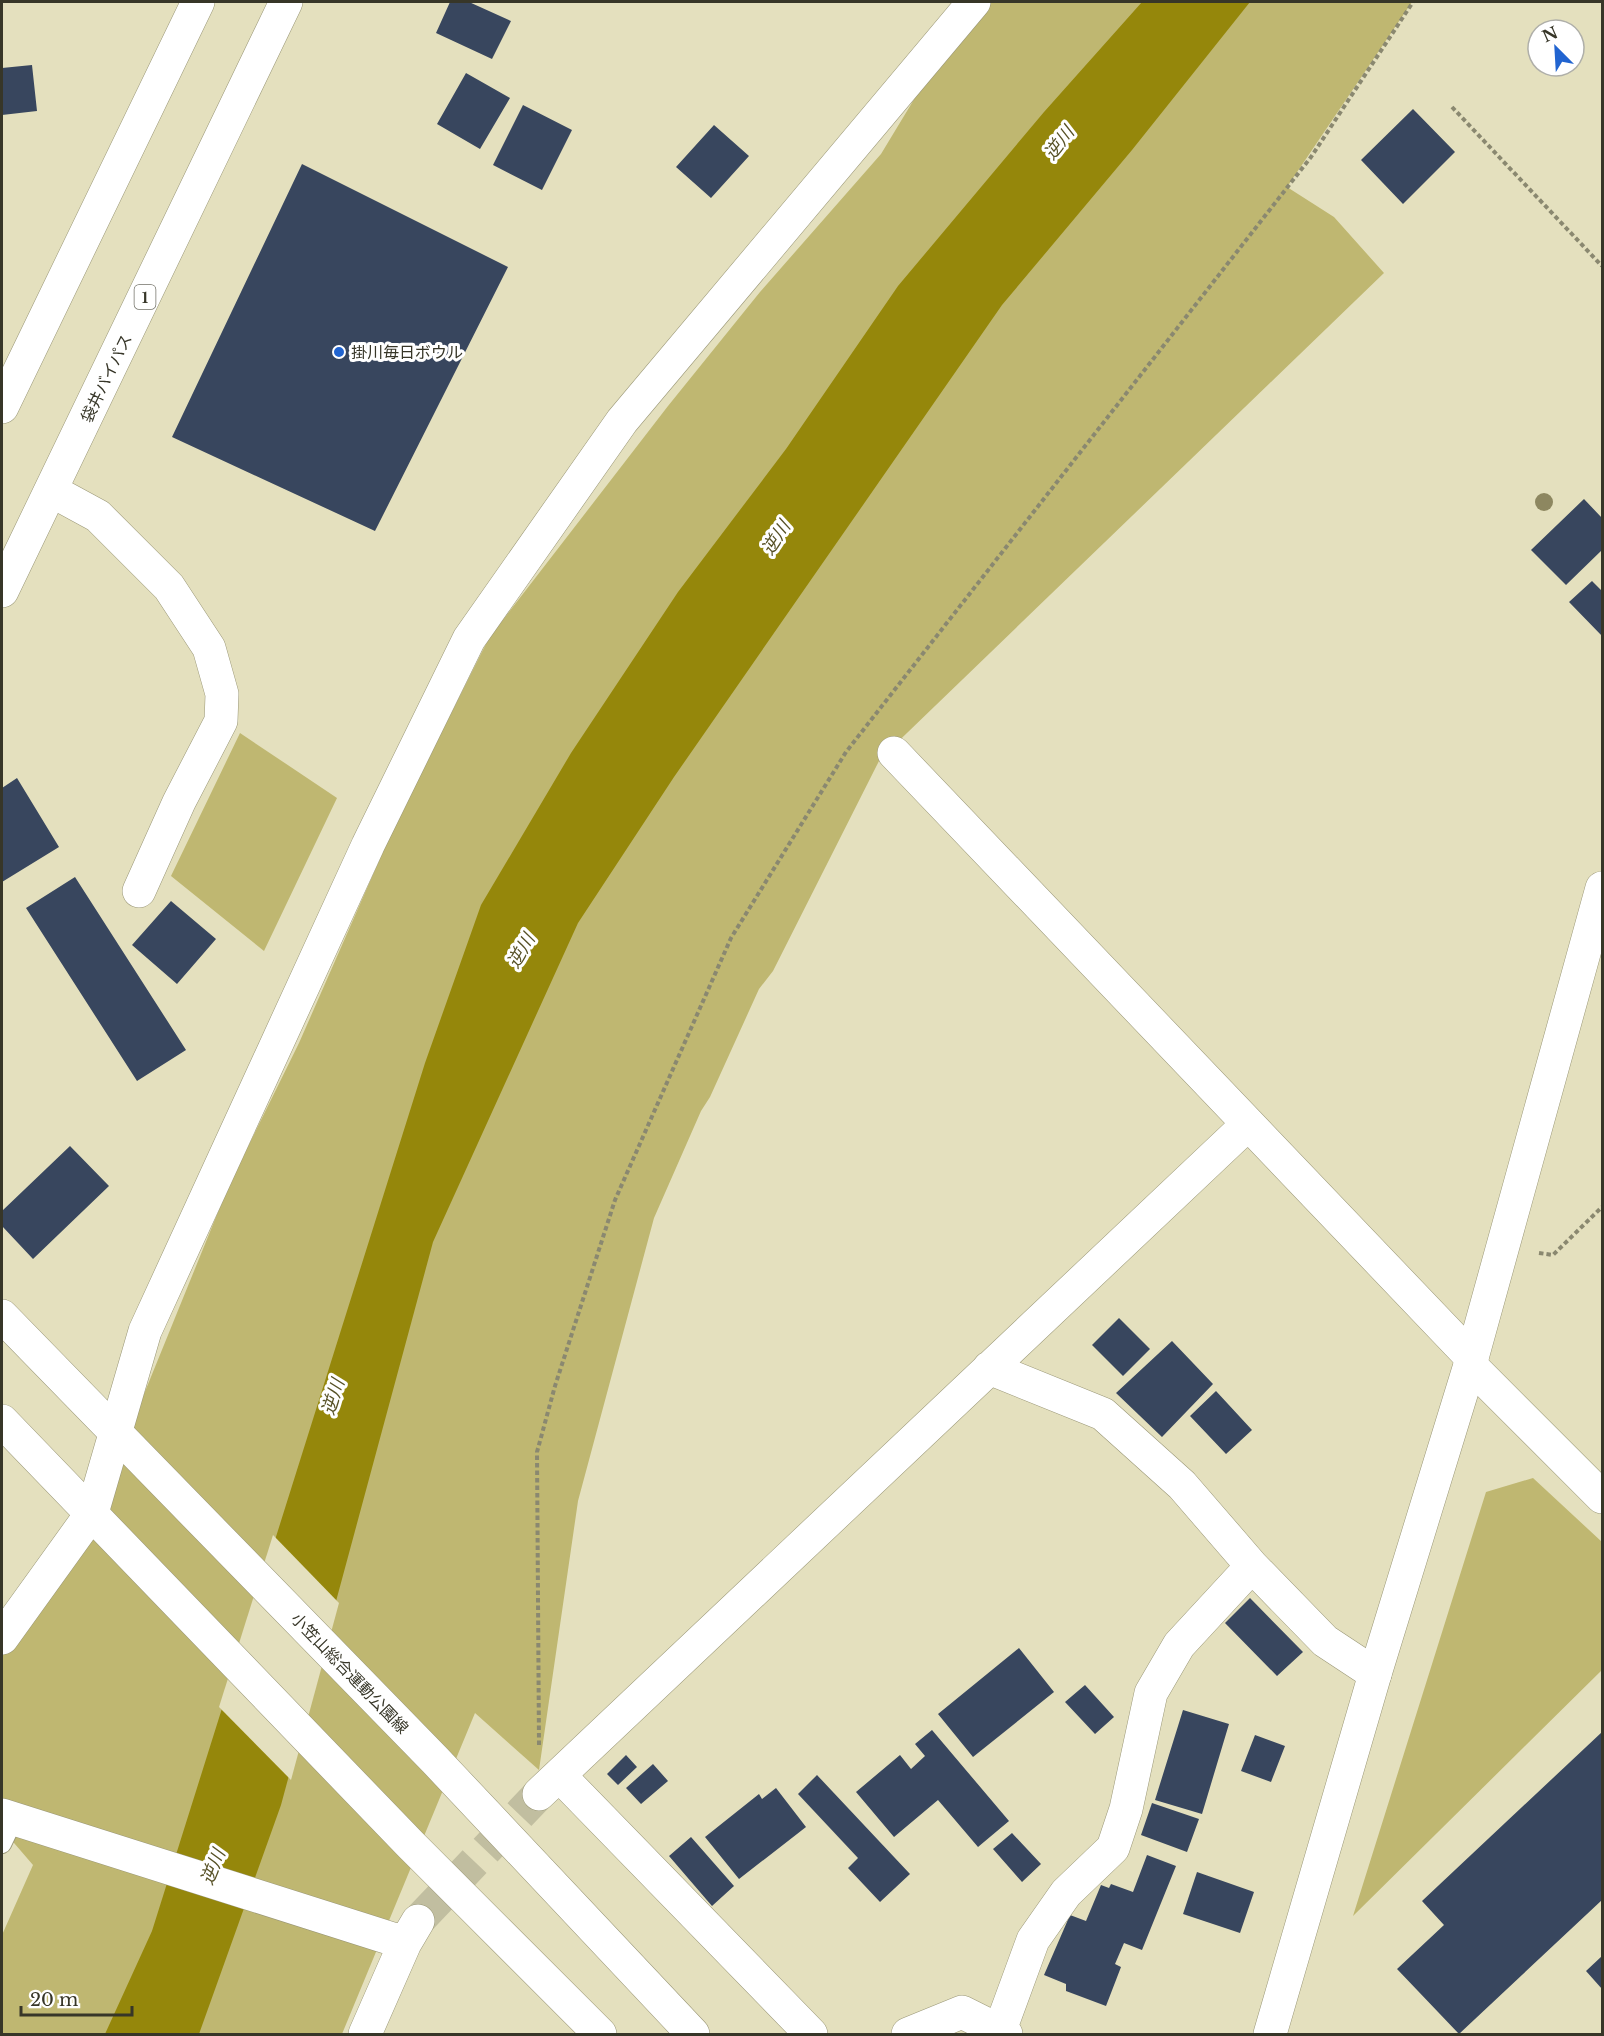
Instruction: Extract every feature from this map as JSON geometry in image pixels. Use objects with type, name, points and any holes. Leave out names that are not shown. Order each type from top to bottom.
[{"type":"main road","points":[[2,407],[198,2]]},
{"type":"main road","name":"袋井バイパス","points":[[2,591],[286,2]]},
{"type":"main road","points":[[2,1638],[92,1513],[145,1331],[368,845],[469,639],[622,422],[974,2]]},
{"type":"main road","points":[[52,491],[98,516],[169,587],[209,648],[222,694],[221,721],[179,802],[139,891]]},
{"type":"main road","points":[[894,753],[1602,1497]]},
{"type":"main road","points":[[1270,2034],[1375,1674],[1471,1361],[1602,888]]},
{"type":"main road","points":[[811,2034],[549,1784],[1248,1124]]},
{"type":"main road","name":"小笠山総合運動公園線","points":[[2,1316],[435,1760],[693,2034]]},
{"type":"main road","points":[[989,1368],[1103,1414],[1182,1485],[1252,1566],[1325,1641],[1375,1674]]},
{"type":"main road","points":[[2,1421],[410,1844],[600,2034]]},
{"type":"main road","points":[[908,2034],[962,2012],[1003,2032],[1033,1940],[1066,1893],[1113,1848],[1126,1809],[1151,1693],[1179,1645],[1252,1566]]},
{"type":"main road","points":[[13,1826],[412,1932],[365,2034]]},
{"type":"path","points":[[549,1784],[537,1452],[555,1386],[615,1200],[731,938],[846,753],[1311,157],[1413,2]]},
{"type":"path","points":[[1452,107],[1602,266]]},
{"type":"path","points":[[1502,1249],[1553,1255],[1602,1207]]},
{"type":"shaded area","points":[[973,2],[1412,2],[1287,187],[1334,217],[1384,273],[880,759],[773,971],[759,989],[710,1097],[701,1111],[654,1218],[578,1501],[539,1770],[475,1713],[342,2034],[2,2034],[2,1935],[33,1865],[2,1829],[2,1646],[142,1399],[229,1185],[299,1043],[393,829],[489,638],[668,406],[760,292],[881,154]]},
{"type":"shaded area","points":[[240,733],[337,798],[264,951],[171,876]]},
{"type":"shaded area","points":[[1533,1478],[1602,1542],[1602,1670],[1353,1916],[1486,1492]]},
{"type":"water","name":"逆川","points":[[1142,2],[1250,2],[1132,150],[1002,305],[674,777],[578,923],[433,1242],[281,1805],[199,2034],[105,2034],[152,1931],[425,1063],[481,905],[571,753],[678,592],[786,449],[898,286],[1044,112]]},
{"type":"pier","points":[[273,1535],[339,1603],[291,1780],[219,1707]]},
{"type":"building","points":[[450,2],[469,2],[511,21],[492,59],[436,33]]},
{"type":"building","points":[[32,65],[37,111],[2,115],[2,68]]},
{"type":"building","points":[[466,73],[510,98],[480,149],[437,124]]},
{"type":"building","points":[[523,105],[572,130],[542,190],[493,165]]},
{"type":"building","points":[[1413,109],[1455,152],[1403,204],[1361,160]]},
{"type":"building","points":[[714,125],[749,156],[711,198],[676,167]]},
{"type":"building","name":"掛川毎日ボウル","points":[[302,164],[508,267],[375,531],[172,437]]},
{"type":"building","points":[[1584,499],[1602,518],[1602,550],[1566,585],[1531,550]]},
{"type":"building","points":[[1592,581],[1602,591],[1602,636],[1569,602]]},
{"type":"building","points":[[17,778],[59,847],[2,882],[2,788]]},
{"type":"building","points":[[75,877],[186,1050],[137,1081],[26,908]]},
{"type":"building","points":[[171,901],[216,939],[177,984],[132,945]]},
{"type":"building","points":[[70,1146],[109,1186],[33,1259],[2,1226],[2,1211]]},
{"type":"building","points":[[1119,1318],[1150,1349],[1123,1376],[1092,1345]]},
{"type":"building","points":[[1172,1341],[1213,1384],[1162,1437],[1116,1393]]},
{"type":"building","points":[[1216,1391],[1252,1430],[1226,1454],[1190,1416]]},
{"type":"building","points":[[1250,1598],[1303,1652],[1277,1676],[1225,1623]]},
{"type":"building","points":[[1019,1648],[1054,1692],[973,1757],[938,1714]]},
{"type":"building","points":[[1085,1685],[1114,1717],[1095,1734],[1065,1702]]},
{"type":"building","points":[[1183,1710],[1229,1724],[1202,1814],[1155,1800]]},
{"type":"building","points":[[932,1730],[1009,1821],[978,1847],[938,1800],[894,1837],[856,1792],[900,1755],[911,1769],[925,1756],[915,1744]]},
{"type":"building","points":[[1602,1732],[1602,1900],[1459,2034],[1397,1969],[1444,1925],[1422,1901]]},
{"type":"building","points":[[1255,1735],[1285,1746],[1271,1782],[1241,1771]]},
{"type":"building","points":[[626,1755],[637,1767],[618,1785],[607,1774]]},
{"type":"building","points":[[653,1764],[668,1781],[641,1804],[626,1788]]},
{"type":"building","points":[[817,1775],[910,1874],[880,1902],[848,1868],[858,1858],[798,1794]]},
{"type":"building","points":[[776,1788],[806,1827],[739,1879],[705,1837],[759,1794],[762,1799]]},
{"type":"building","points":[[1152,1803],[1199,1819],[1187,1852],[1141,1835]]},
{"type":"building","points":[[1012,1833],[1041,1864],[1022,1882],[993,1849]]},
{"type":"building","points":[[691,1837],[734,1886],[712,1906],[669,1856]]},
{"type":"building","points":[[1147,1855],[1176,1866],[1142,1950],[1124,1943],[1115,1964],[1121,1967],[1106,2006],[1066,1991],[1066,1984],[1044,1975],[1070,1915],[1086,1921],[1101,1885],[1109,1888],[1111,1884],[1133,1892]]},
{"type":"building","points":[[1197,1872],[1254,1892],[1240,1933],[1183,1914]]},
{"type":"building","points":[[1602,1956],[1602,1989],[1586,1971]]},
{"type":"tunnel","points":[[418,1921],[539,1794]]},
{"type":"place","name":"掛川毎日ボウル","points":[[339,352]]}]
